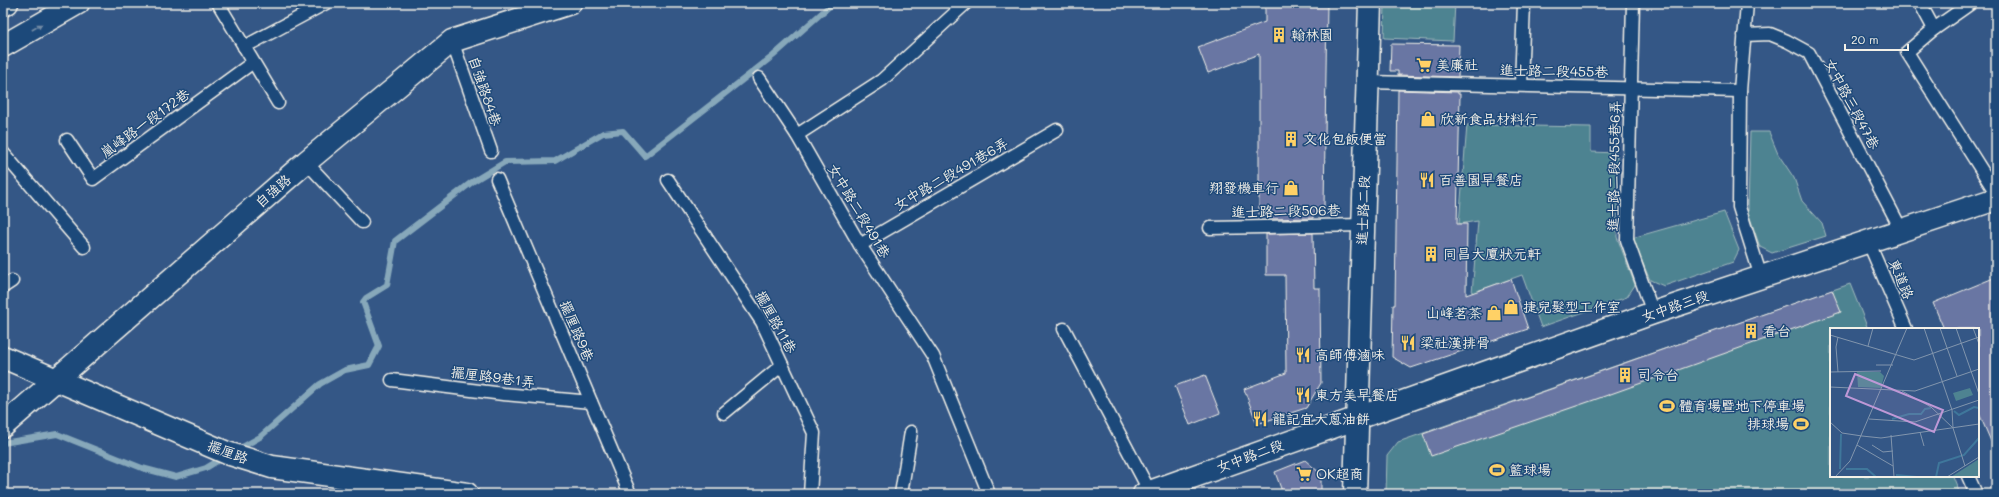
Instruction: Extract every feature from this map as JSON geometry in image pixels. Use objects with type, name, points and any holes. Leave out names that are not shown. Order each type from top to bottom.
[{"type":"street","points":[[3,5],[7,3]]},
{"type":"street","points":[[3,46],[78,3]]},
{"type":"street","name":"自強路","points":[[3,426],[306,162],[452,41],[570,3]]},
{"type":"street","name":"進士路二段","points":[[1355,494],[1356,417],[1370,3]]},
{"type":"street","name":"女中路三段","points":[[1356,417],[1653,313],[1996,199]]},
{"type":"street","name":"擺厘路","points":[[3,357],[227,454],[272,467],[352,486],[467,494]]},
{"type":"street","name":"女中路二段","points":[[1147,493],[1356,417]]},
{"type":"lane","points":[[218,3],[252,63],[278,103]]},
{"type":"lane","points":[[244,47],[326,3]]},
{"type":"lane","points":[[797,135],[882,80],[966,3]]},
{"type":"lane","points":[[1521,86],[1524,3]]},
{"type":"lane","name":"進士路二段455巷6弄","points":[[1633,3],[1627,240],[1653,313]]},
{"type":"lane","points":[[1747,3],[1740,91],[1739,207],[1761,277]]},
{"type":"lane","points":[[1920,3],[1934,29]]},
{"type":"lane","points":[[1970,3],[1934,29],[1907,52],[1996,193]]},
{"type":"lane","name":"女中路三段47巷","points":[[1744,35],[1770,34],[1809,53],[1902,230]]},
{"type":"lane","name":"自強路84巷","points":[[452,41],[491,151]]},
{"type":"lane","name":"嵐峰路一段172巷","points":[[67,140],[94,179],[252,63]]},
{"type":"lane","name":"女中路二段491巷","points":[[759,78],[797,135],[860,245],[933,356],[989,494]]},
{"type":"lane","name":"進士路二段455巷","points":[[1368,82],[1740,91]]},
{"type":"lane","name":"女中路二段491巷6弄","points":[[860,245],[1057,130]]},
{"type":"lane","points":[[3,153],[84,247]]},
{"type":"lane","points":[[306,162],[362,222]]},
{"type":"lane","name":"擺厘路9巷","points":[[496,179],[630,494]]},
{"type":"lane","name":"擺厘路11巷","points":[[668,180],[762,322],[814,433],[810,494]]},
{"type":"lane","name":"進士路二段506巷","points":[[1210,228],[1363,225]]},
{"type":"lane","name":"東道路","points":[[1868,242],[1906,328]]},
{"type":"lane","points":[[1064,329],[1147,493]]},
{"type":"lane","points":[[724,413],[782,365]]},
{"type":"lane","name":"擺厘路9巷1弄","points":[[392,380],[503,394],[591,402]]},
{"type":"lane","points":[[901,494],[911,432]]},
{"type":"lane","points":[[1968,477],[1976,494]]},
{"type":"green space","points":[[1385,3],[1455,3],[1453,41],[1384,38]]},
{"type":"green space","points":[[1467,125],[1591,127],[1591,152],[1617,153],[1617,237],[1635,285],[1627,297],[1541,327],[1522,275],[1472,293],[1478,221],[1459,224]]},
{"type":"green space","points":[[1750,132],[1769,132],[1778,154],[1794,178],[1802,201],[1822,223],[1826,236],[1772,253],[1760,247],[1748,212]]},
{"type":"green space","points":[[1724,212],[1739,250],[1733,262],[1664,286],[1650,280],[1632,238]]},
{"type":"green space","name":"體育場暨地下停車場","points":[[1850,284],[1868,328],[1830,328],[1830,477],[1953,477],[1960,494],[1386,494],[1387,456],[1398,442]]},
{"type":"building","points":[[1265,3],[1327,3],[1324,207],[1313,216],[1313,218],[1266,219],[1266,214],[1259,214],[1259,54],[1208,73],[1198,47],[1265,22]]},
{"type":"building","points":[[1391,44],[1459,45],[1458,77],[1398,75],[1398,71],[1390,71]]},
{"type":"building","points":[[1398,90],[1458,92],[1458,94],[1460,94],[1457,224],[1467,224],[1466,295],[1511,279],[1528,329],[1411,368],[1392,357],[1393,305],[1395,305]]},
{"type":"building","points":[[1313,233],[1314,288],[1320,288],[1321,383],[1306,408],[1257,424],[1244,389],[1286,373],[1285,275],[1266,275],[1266,234]]},
{"type":"building","points":[[1996,277],[1996,453],[1979,413],[1979,328],[1944,328],[1933,303]]},
{"type":"building","points":[[1832,290],[1841,312],[1431,456],[1423,434]]},
{"type":"building","points":[[1205,375],[1220,413],[1190,425],[1175,386]]},
{"type":"building","points":[[1305,460],[1321,474],[1321,494],[1283,494],[1275,472]]},
{"type":"waterway","points":[[237,450],[260,437],[320,384],[345,370],[369,365],[379,346],[363,302],[366,298],[387,285],[395,241],[472,182],[505,162],[555,161],[603,133],[623,131],[645,156],[773,56],[833,3]]},
{"type":"waterway","points":[[3,443],[57,434],[142,468],[176,477],[206,468],[224,457]]},
{"type":"place","name":"翰林園","points":[[1279,35]]},
{"type":"place","name":"美廉社","points":[[1424,65]]},
{"type":"place","name":"欣新食品材料行","points":[[1428,119]]},
{"type":"place","name":"文化包飯便當","points":[[1291,139]]},
{"type":"place","name":"百善園早餐店","points":[[1427,180]]},
{"type":"place","name":"翔發機車行","points":[[1291,188]]},
{"type":"place","name":"同昌大廈狀元軒","points":[[1431,254]]},
{"type":"place","name":"捷兒髮型工作室","points":[[1511,307]]},
{"type":"place","name":"山峰茗茶","points":[[1494,313]]},
{"type":"place","name":"看台","points":[[1751,331]]},
{"type":"place","name":"梁社漢排骨","points":[[1408,343]]},
{"type":"place","name":"高師傅滷味","points":[[1303,355]]},
{"type":"place","name":"司令台","points":[[1625,375]]},
{"type":"place","name":"東方美早餐店","points":[[1303,395]]},
{"type":"place","name":"體育場暨地下停車場","points":[[1667,406]]},
{"type":"place","name":"龍記宜大蔥油餅","points":[[1260,419]]},
{"type":"place","name":"排球場","points":[[1801,424]]},
{"type":"place","name":"籃球場","points":[[1497,470]]},
{"type":"place","name":"OK超商","points":[[1304,474]]}]
